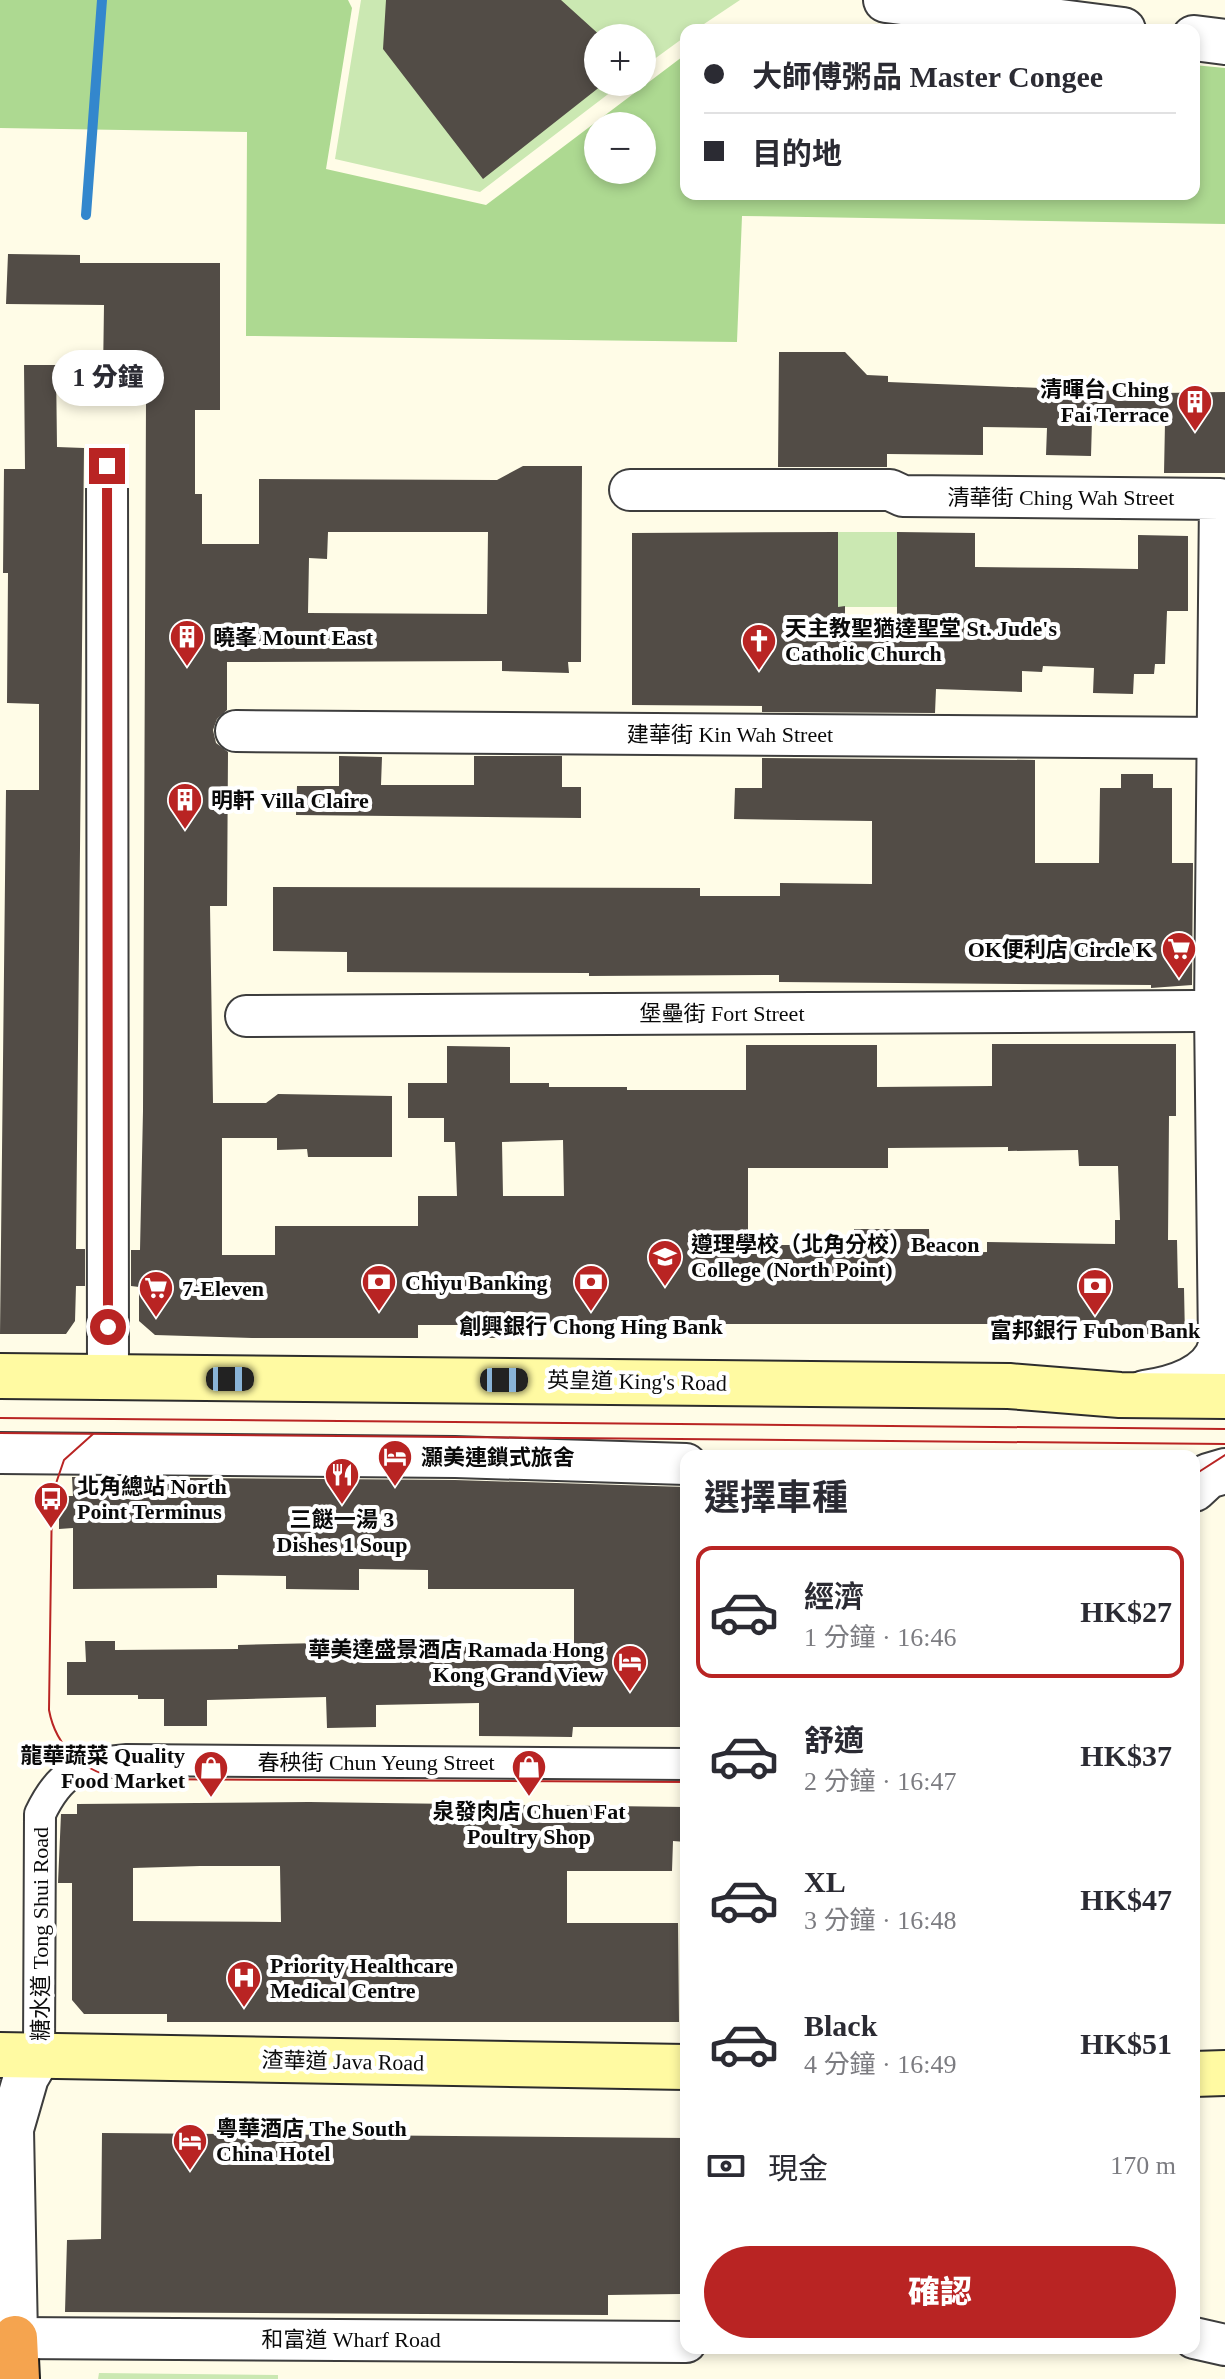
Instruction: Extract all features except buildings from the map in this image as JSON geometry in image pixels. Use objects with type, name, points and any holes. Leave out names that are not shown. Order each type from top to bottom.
[{"type":"main road","name":"英皇道 King's Road","points":[[0,1376],[1009,1386],[1120,1395],[1225,1396]]},
{"type":"main road","name":"渣華道 Java Road","points":[[20,2055],[680,2067]]},
{"type":"main road","points":[[1200,2074],[1225,2073]]},
{"type":"street","points":[[886,0],[1076,24]]},
{"type":"street","points":[[1200,39],[1225,42]]},
{"type":"street","points":[[107,466],[108,1378]]},
{"type":"street","name":"清華街 Ching Wah Street","points":[[644,497],[890,490],[903,496],[1220,499],[1222,738]]},
{"type":"street","name":"建華街 Kin Wah Street","points":[[236,731],[1222,738]]},
{"type":"street","points":[[1120,1395],[1187,1379],[1213,1362],[1217,1354],[1212,1011],[1221,862],[1222,738]]},
{"type":"street","points":[[1148,1011],[1212,1011]]},
{"type":"street","name":"堡壘街 Fort Street","points":[[246,1016],[1212,1011]]},
{"type":"street","points":[[0,1453],[455,1457],[680,1464]]},
{"type":"street","points":[[1200,1466],[1225,1468]]},
{"type":"street","points":[[1200,1483],[1225,1468]]},
{"type":"street","name":"春秧街 Chun Yeung Street","points":[[69,1775],[85,1766],[125,1760],[680,1764]]},
{"type":"street","name":"糖水道 Tong Shui Road","points":[[16,2359],[11,2129],[26,2077],[20,2055],[40,1814],[53,1786],[69,1775]]},
{"type":"street","name":"和富道 Wharf Road","points":[[16,2359],[322,2339],[680,2342]]},
{"type":"street","points":[[1200,2339],[1225,2345]]},
{"type":"green space","points":[[0,0],[348,0],[352,8],[326,169],[486,205],[584,131],[584,184],[656,184],[656,112],[609,112],[630,96],[656,96],[656,77],[680,59],[680,200],[1200,200],[1200,66],[1225,68],[1225,224],[742,216],[737,342],[246,336],[247,132],[0,128]]},
{"type":"green space","points":[[361,0],[740,0],[704,24],[680,24],[680,40],[656,58],[656,24],[584,24],[584,96],[606,96],[480,192],[335,159]]},
{"type":"green space","points":[[838,532],[897,532],[897,607],[838,607]]},
{"type":"green space","points":[[99,2373],[278,2375],[278,2379],[98,2379]]},
{"type":"waterway","points":[[86,215],[102,0]]},
{"type":"tram line","points":[[0,1418],[1225,1429]]},
{"type":"tram line","points":[[0,1433],[1225,1444]]},
{"type":"tram line","points":[[93,1434],[64,1460],[52,1495],[49,1710],[58,1736],[74,1757],[85,1765],[124,1779],[680,1782]]},
{"type":"tram line","points":[[1200,1471],[1225,1455]]},
{"type":"place","name":"清暉台 Ching Fai Terrace","points":[[1195,433]]},
{"type":"place","name":"曉峯 Mount East","points":[[187,668]]},
{"type":"place","name":"天主教聖猶達聖堂 St. Jude's Catholic Church","points":[[759,672]]},
{"type":"place","name":"明軒 Villa Claire","points":[[185,831]]},
{"type":"place","name":"OK便利店 Circle K","points":[[1179,980]]},
{"type":"place","name":"遵理學校（北角分校）Beacon College (North Point)","points":[[665,1288]]},
{"type":"place","name":"Chiyu Banking","points":[[379,1313]]},
{"type":"place","name":"創興銀行 Chong Hing Bank","points":[[591,1313]]},
{"type":"place","name":"富邦銀行 Fubon Bank","points":[[1095,1317]]},
{"type":"place","name":"7-Eleven","points":[[156,1319]]},
{"type":"place","name":"灝美連鎖式旅舍","points":[[395,1488]]},
{"type":"place","name":"三餸一湯 3 Dishes 1 Soup","points":[[342,1506]]},
{"type":"place","name":"北角總站 North Point Terminus","points":[[51,1530]]},
{"type":"place","name":"華美達盛景酒店 Ramada Hong Kong Grand View","points":[[630,1693]]},
{"type":"place","name":"泉發肉店 Chuen Fat Poultry Shop","points":[[529,1798]]},
{"type":"place","name":"龍華蔬菜 Quality Food Market","points":[[211,1799]]},
{"type":"place","name":"Priority Healthcare Medical Centre","points":[[244,2009]]},
{"type":"place","name":"粵華酒店 The South China Hotel","points":[[190,2172]]},
{"type":"route","points":[[107,466],[108,1327]]}]
